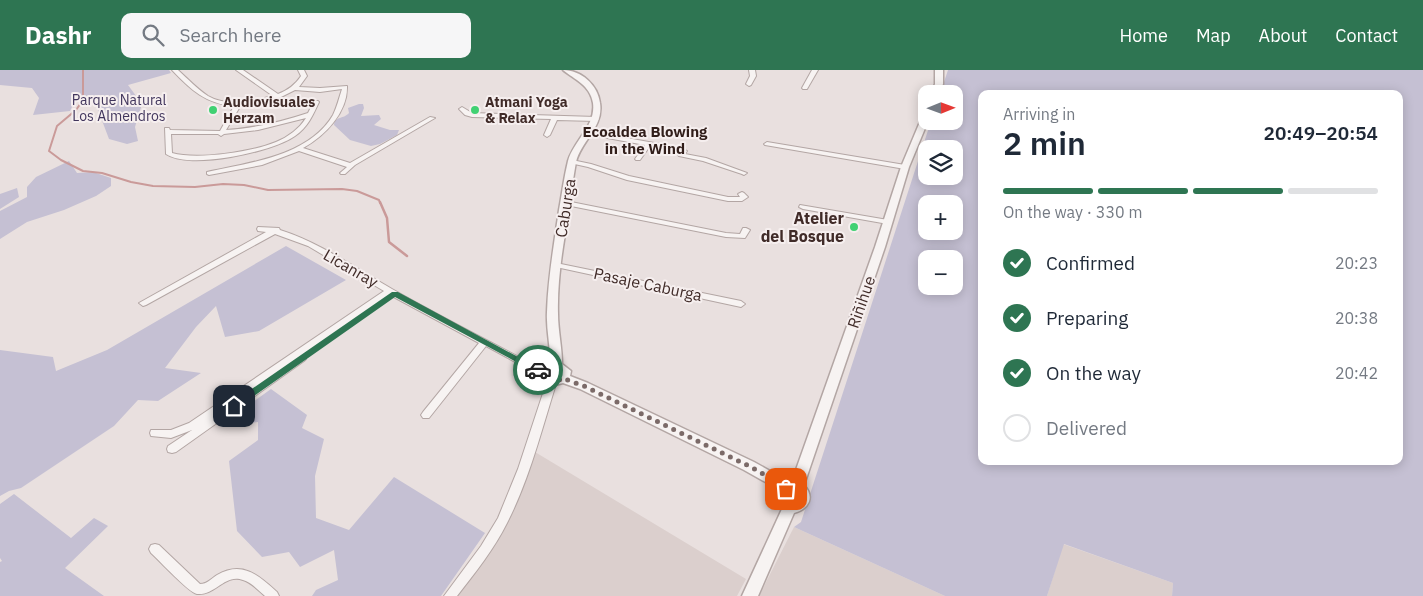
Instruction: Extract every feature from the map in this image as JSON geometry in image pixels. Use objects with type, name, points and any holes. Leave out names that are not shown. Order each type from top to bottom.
[{"type":"street","points":[[175,70],[212,100],[236,104],[277,96],[295,88],[303,78],[301,70]]},
{"type":"street","points":[[239,70],[277,96]]},
{"type":"street","points":[[462,109],[467,114],[472,115],[596,119],[598,103],[592,90],[581,78],[567,70]]},
{"type":"street","points":[[749,84],[753,76],[752,70]]},
{"type":"street","points":[[805,88],[815,70]]},
{"type":"street","points":[[939,70],[939,85]]},
{"type":"street","points":[[209,173],[262,162],[297,148],[316,137],[329,125],[335,116],[345,87],[320,90],[295,88]]},
{"type":"street","points":[[310,114],[266,127],[222,133],[167,130],[169,154],[178,157],[213,156],[258,150],[276,144],[299,131],[306,124],[316,102]]},
{"type":"street","points":[[222,133],[229,119],[226,117],[226,112],[236,104]]},
{"type":"street","points":[[343,173],[351,168],[351,165],[432,118]]},
{"type":"street","points":[[547,135],[555,118]]},
{"type":"street","name":"Caburga","points":[[450,596],[479,558],[503,520],[532,444],[554,375],[557,350],[552,314],[556,265],[572,162],[575,152],[596,119]]},
{"type":"street","name":"Riñihue","points":[[790,489],[888,222],[905,167],[921,130]]},
{"type":"street","points":[[588,132],[680,149],[684,151],[679,159],[704,159],[744,174]]},
{"type":"street","points":[[638,159],[649,143]]},
{"type":"street","points":[[767,144],[905,167]]},
{"type":"street","points":[[297,148],[351,165]]},
{"type":"street","points":[[572,162],[589,165],[627,178],[659,186],[681,188],[728,199],[742,199],[744,196],[742,194]]},
{"type":"street","points":[[566,203],[726,234],[742,236],[746,230]]},
{"type":"street","points":[[803,207],[888,222]]},
{"type":"street","name":"Licanray","points":[[261,229],[276,230],[299,238],[484,342],[554,375],[584,386],[749,466],[790,489]]},
{"type":"street","points":[[144,303],[276,230]]},
{"type":"street","name":"Pasaje Caburga","points":[[556,265],[741,304]]},
{"type":"street","points":[[155,433],[171,434],[192,426],[392,292]]},
{"type":"street","points":[[172,449],[392,292]]},
{"type":"street","points":[[426,415],[484,342]]},
{"type":"street","points":[[750,596],[790,506],[783,501],[782,495],[790,489]]},
{"type":"street","points":[[155,549],[200,590],[211,587],[227,575],[239,573],[256,580],[274,596]]},
{"type":"shaded area","points":[[535,452],[746,579],[737,596],[457,596],[466,586],[509,514]]},
{"type":"shaded area","points":[[794,527],[945,596],[759,596]]},
{"type":"shaded area","points":[[1063,544],[1173,583],[1172,596],[1047,596]]},
{"type":"green space","name":"Parque Natural Los Almendros","points":[[0,70],[169,70],[171,73],[128,85],[142,104],[135,127],[138,141],[127,144],[109,139],[95,102],[78,95],[70,111],[33,115],[39,98],[32,88],[0,85]]},
{"type":"green space","points":[[948,70],[1423,70],[1423,596],[1172,596],[1173,583],[1064,544],[1047,596],[945,596],[794,527],[801,522],[918,161],[918,185],[963,185],[963,140],[925,140],[928,130],[963,130],[963,85],[943,85]]},
{"type":"green space","points":[[363,104],[364,108],[361,116],[379,115],[381,119],[374,125],[390,130],[399,130],[397,135],[380,144],[371,146],[350,140],[334,125],[336,120],[349,113],[348,108]]},
{"type":"green space","points":[[69,161],[77,173],[93,172],[111,178],[111,186],[96,196],[64,210],[27,222],[0,239],[0,211],[27,197],[27,187],[36,177]]},
{"type":"green space","points":[[17,188],[19,197],[0,209],[0,194]]},
{"type":"green space","points":[[286,246],[346,280],[259,331],[225,337],[216,306],[196,327],[165,368],[201,373],[158,401],[138,400],[114,426],[21,488],[0,496],[0,350],[53,357],[56,371],[107,350]]},
{"type":"green space","points":[[271,389],[307,415],[302,428],[324,439],[315,476],[316,518],[349,530],[394,477],[485,533],[441,596],[312,596],[316,590],[338,580],[334,550],[300,567],[289,552],[262,557],[237,531],[229,461],[258,440],[258,422],[236,425],[227,421]]},
{"type":"green space","points":[[14,494],[71,538],[94,518],[108,526],[65,568],[104,596],[0,596],[0,562],[2,561],[0,558],[0,504]]},
{"type":"waterway","points":[[83,70],[83,100],[76,110],[57,126],[49,151],[61,160],[83,171],[102,173],[131,182],[153,186],[195,187],[223,184],[244,185],[268,190],[342,189],[357,191],[379,200],[380,203]]},
{"type":"waterway","points":[[380,202],[387,218],[389,242],[407,256]]},
{"type":"way so far","points":[[538,370],[544,374],[546,380],[558,381],[562,378],[584,386],[749,466],[774,480],[784,491],[786,489]]},
{"type":"place","name":"Audiovisuales Herzam","points":[[213,110]]},
{"type":"place","name":"Atmani Yoga & Relax","points":[[475,110]]},
{"type":"place","name":"Atelier del Bosque","points":[[854,227]]},
{"type":"district","name":"Ecoaldea Blowing in the Wind","points":[[645,140]]},
{"type":"route","points":[[234,406],[395,294],[538,370]]}]
